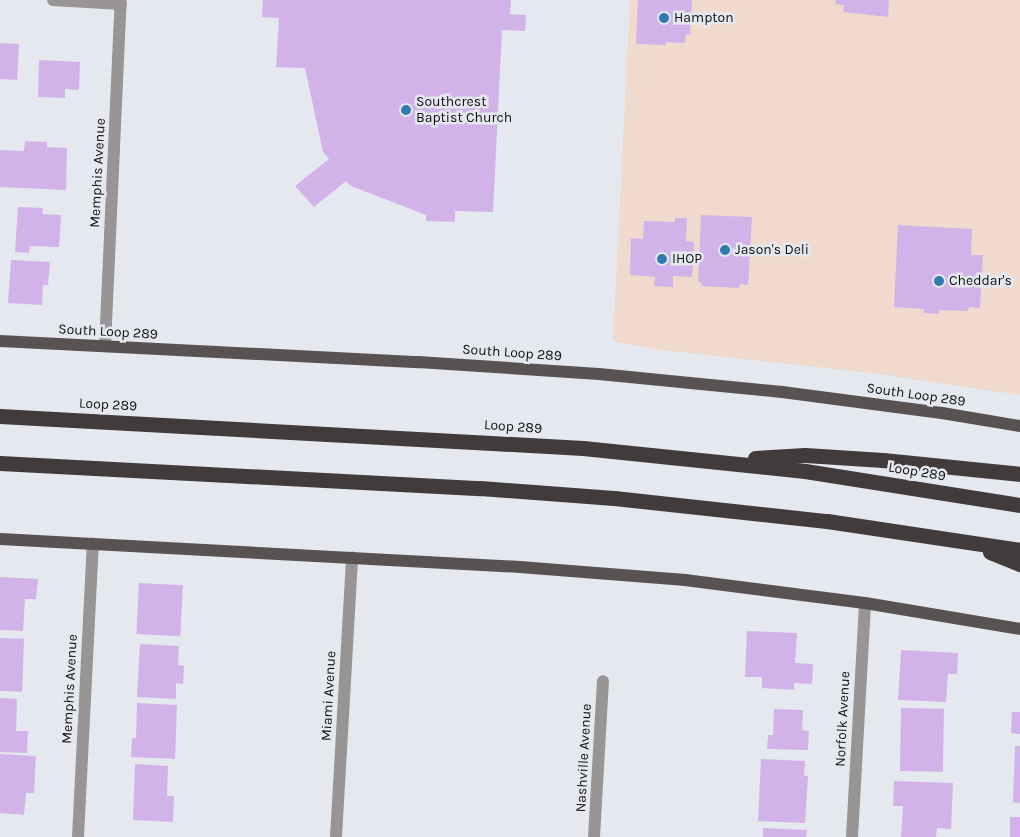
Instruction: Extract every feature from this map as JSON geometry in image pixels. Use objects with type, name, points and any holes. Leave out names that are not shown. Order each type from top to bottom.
[{"type":"highway","name":"Loop 289","points":[[0,416],[564,447],[805,471],[1020,505]]},
{"type":"highway","points":[[711,461],[805,455],[883,460],[1020,474]]},
{"type":"highway","points":[[0,463],[480,488],[614,498],[827,520],[1020,550]]},
{"type":"highway","points":[[963,540],[1020,564]]},
{"type":"main road","name":"South Loop 289","points":[[0,341],[418,362],[625,376],[782,392],[942,413],[1020,426]]},
{"type":"main road","points":[[0,538],[520,566],[685,580],[865,602],[1020,629]]},
{"type":"street","points":[[53,0],[121,2]]},
{"type":"street","name":"Memphis Avenue","points":[[105,346],[121,2]]},
{"type":"street","name":"Memphis Avenue","points":[[78,837],[93,543]]},
{"type":"street","name":"Miami Avenue","points":[[336,837],[352,557]]},
{"type":"street","name":"Norfolk Avenue","points":[[852,837],[865,602]]},
{"type":"street","name":"Nashville Avenue","points":[[594,837],[603,681]]},
{"type":"shaded area","points":[[630,0],[1020,0],[1020,395],[871,373],[653,349],[613,341]]},
{"type":"building","name":"Southcrest Baptist Church","points":[[263,0],[511,0],[510,14],[526,15],[525,31],[502,30],[493,212],[455,211],[455,222],[426,221],[426,215],[351,186],[346,181],[314,207],[295,186],[329,159],[323,152],[305,68],[276,67],[279,18],[262,17]]},
{"type":"building","name":"Hampton","points":[[638,0],[692,0],[690,35],[686,34],[685,43],[666,42],[666,45],[636,44]]},
{"type":"building","points":[[836,0],[889,0],[888,17],[843,12],[844,5],[835,4]]},
{"type":"building","points":[[0,43],[19,44],[17,80],[0,79]]},
{"type":"building","points":[[39,60],[80,62],[79,90],[65,89],[65,98],[38,97]]},
{"type":"building","points":[[25,141],[47,142],[47,147],[67,148],[66,190],[0,187],[0,150],[24,151]]},
{"type":"building","points":[[18,207],[43,208],[42,214],[61,215],[59,247],[30,246],[29,253],[15,252]]},
{"type":"building","name":"Jason's Deli","points":[[701,215],[752,217],[748,285],[740,284],[739,288],[701,286],[702,283],[698,282]]},
{"type":"building","name":"IHOP","points":[[675,218],[687,218],[686,241],[694,242],[692,277],[673,276],[673,287],[654,286],[655,277],[630,275],[631,238],[643,239],[644,221],[675,222]]},
{"type":"building","name":"Cheddar's","points":[[898,225],[972,229],[971,255],[983,255],[980,308],[969,307],[968,311],[939,310],[939,314],[924,313],[924,309],[894,307]]},
{"type":"building","points":[[11,260],[50,262],[48,285],[43,285],[42,305],[8,303]]},
{"type":"building","points":[[0,577],[38,579],[36,599],[25,599],[23,631],[0,630]]},
{"type":"building","points":[[139,583],[183,585],[180,636],[136,634]]},
{"type":"building","points":[[747,631],[797,633],[795,663],[813,664],[812,684],[794,683],[794,690],[762,688],[762,677],[745,677]]},
{"type":"building","points":[[0,638],[24,639],[22,692],[0,691]]},
{"type":"building","points":[[140,644],[179,646],[178,665],[184,666],[183,684],[176,683],[176,699],[137,697]]},
{"type":"building","points":[[901,650],[958,653],[957,674],[948,674],[946,702],[898,700]]},
{"type":"building","points":[[0,698],[17,699],[16,731],[28,731],[27,753],[0,752]]},
{"type":"building","points":[[137,703],[177,705],[175,759],[131,757],[132,738],[136,738]]},
{"type":"building","points":[[901,708],[944,709],[943,772],[900,771]]},
{"type":"building","points":[[774,709],[803,710],[802,730],[809,731],[808,750],[767,749],[768,735],[773,735]]},
{"type":"building","points":[[1012,712],[1020,712],[1020,734],[1011,733]]},
{"type":"building","points":[[1015,746],[1020,746],[1020,803],[1013,802]]},
{"type":"building","points":[[0,754],[36,756],[34,793],[26,793],[24,815],[0,813]]},
{"type":"building","points":[[761,759],[805,761],[804,776],[808,776],[805,823],[758,821]]},
{"type":"building","points":[[135,764],[168,766],[167,796],[174,796],[173,822],[133,820]]},
{"type":"building","points":[[894,781],[953,783],[951,829],[937,828],[936,837],[901,837],[903,806],[893,806]]},
{"type":"building","points":[[1010,817],[1020,817],[1020,837],[1010,837]]},
{"type":"building","points":[[763,828],[807,830],[806,837],[763,837]]},
{"type":"place","name":"Hampton","points":[[664,18]]},
{"type":"place","name":"Southcrest Baptist Church","points":[[406,110]]},
{"type":"place","name":"Jason's Deli","points":[[725,250]]},
{"type":"place","name":"IHOP","points":[[662,259]]},
{"type":"place","name":"Cheddar's","points":[[939,281]]}]
